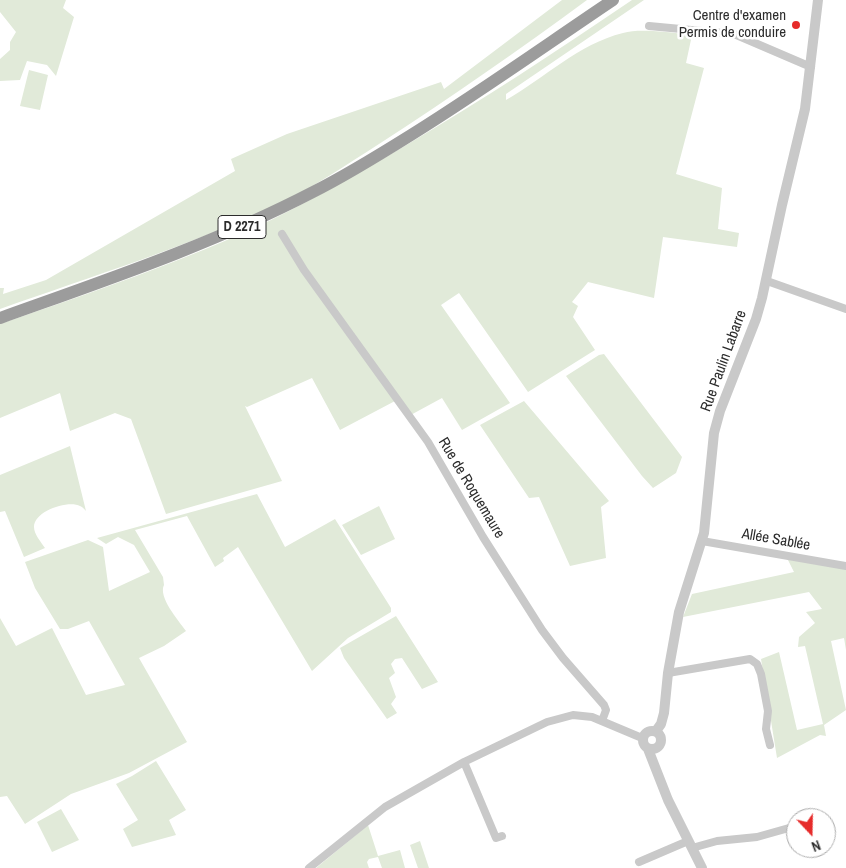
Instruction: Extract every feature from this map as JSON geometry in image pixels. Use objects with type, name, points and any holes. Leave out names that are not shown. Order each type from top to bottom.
[{"type":"highway","points":[[466,100],[543,40],[600,0]]},
{"type":"highway","name":"D 2271","points":[[0,318],[128,272],[243,226],[314,192],[362,166],[466,100],[613,0]]},
{"type":"street","name":"Rue Paulin Labarre","points":[[656,731],[661,724],[664,713],[668,673],[679,612],[702,541],[714,433],[720,411],[756,319],[767,281],[780,214],[808,98],[818,0]]},
{"type":"street","points":[[649,26],[734,34],[811,67]]},
{"type":"street","name":"Rue de Roquemaure","points":[[282,234],[304,270],[428,442],[483,537],[542,630],[563,658],[604,705],[606,710],[602,721]]},
{"type":"street","points":[[767,281],[846,309]]},
{"type":"street","name":"Allée Sablée","points":[[702,541],[846,566]]},
{"type":"street","points":[[668,673],[750,659],[757,664],[761,674],[768,711],[766,729],[770,745]]},
{"type":"street","points":[[309,868],[384,807],[464,762],[558,718],[573,715],[592,717],[642,738]]},
{"type":"street","points":[[653,747],[661,738],[656,731],[647,731],[642,738],[643,744],[653,747],[658,758],[662,782],[671,807],[702,868]]},
{"type":"street","points":[[464,762],[496,838],[502,836]]},
{"type":"street","points":[[639,862],[690,844],[757,837],[786,829]]},
{"type":"green space","points":[[0,0],[66,0],[63,8],[74,17],[56,76],[47,65],[27,61],[20,80],[0,81],[0,59],[10,50],[10,42],[16,32],[0,12]]},
{"type":"green space","points":[[562,0],[587,0],[432,109],[305,190],[279,204],[211,233],[141,260],[0,309],[0,288],[4,288],[3,294],[46,280],[235,171],[231,159],[287,134],[441,82],[444,89]]},
{"type":"green space","points":[[632,0],[644,0],[506,94],[506,100],[576,53],[607,38],[639,31],[692,35],[686,63],[704,68],[676,174],[722,188],[718,229],[739,233],[737,247],[663,237],[654,298],[588,282],[572,302],[578,306],[573,317],[595,350],[528,392],[459,293],[441,305],[510,403],[462,430],[442,398],[407,417],[395,401],[340,430],[312,378],[247,407],[245,406],[282,481],[166,514],[131,419],[115,413],[70,431],[60,393],[0,418],[0,324],[171,263],[288,212],[461,112]]},
{"type":"green space","points":[[29,70],[48,75],[40,110],[20,106]]},
{"type":"green space","points":[[604,354],[682,457],[676,473],[653,488],[566,376],[599,355]]},
{"type":"green space","points":[[524,401],[609,501],[601,507],[606,558],[570,566],[539,497],[529,498],[480,425]]},
{"type":"green space","points":[[70,446],[86,511],[83,507],[68,504],[45,512],[35,521],[34,530],[45,548],[24,557],[5,511],[0,512],[0,475]]},
{"type":"green space","points":[[257,494],[285,547],[335,519],[391,608],[391,612],[348,638],[312,671],[238,547],[223,558],[224,561],[215,567],[187,516],[135,530],[163,577],[163,590],[166,602],[186,631],[164,646],[139,658],[187,742],[129,773],[71,794],[25,824],[7,796],[0,797],[0,618],[16,646],[52,628],[86,695],[125,685],[89,621],[68,629],[60,629],[35,588],[25,562],[88,540],[103,547],[109,591],[150,572],[134,545],[118,537],[106,544],[97,538]]},
{"type":"green space","points":[[379,506],[395,539],[361,555],[342,525]]},
{"type":"green space","points":[[787,558],[846,567],[846,650],[844,638],[831,641],[846,710],[824,725],[826,736],[820,735],[777,758],[761,659],[779,652],[797,730],[823,724],[805,646],[798,647],[799,637],[815,623],[806,612],[822,609],[809,592],[683,617],[692,594],[794,572]]},
{"type":"green space","points":[[396,616],[438,682],[422,689],[402,658],[395,659],[391,664],[395,673],[389,678],[396,697],[391,704],[397,713],[387,719],[344,658],[340,648]]},
{"type":"green space","points":[[156,761],[186,810],[169,820],[176,835],[132,847],[123,829],[138,820],[116,784]]},
{"type":"green space","points":[[61,809],[79,840],[52,852],[37,822]]},
{"type":"green space","points":[[368,825],[378,856],[400,850],[405,868],[382,868],[378,857],[369,859],[367,862],[369,868],[316,868]]},
{"type":"green space","points":[[420,841],[429,868],[418,868],[410,845]]},
{"type":"place","name":"Centre d'examen Permis de conduire","points":[[796,25]]}]
